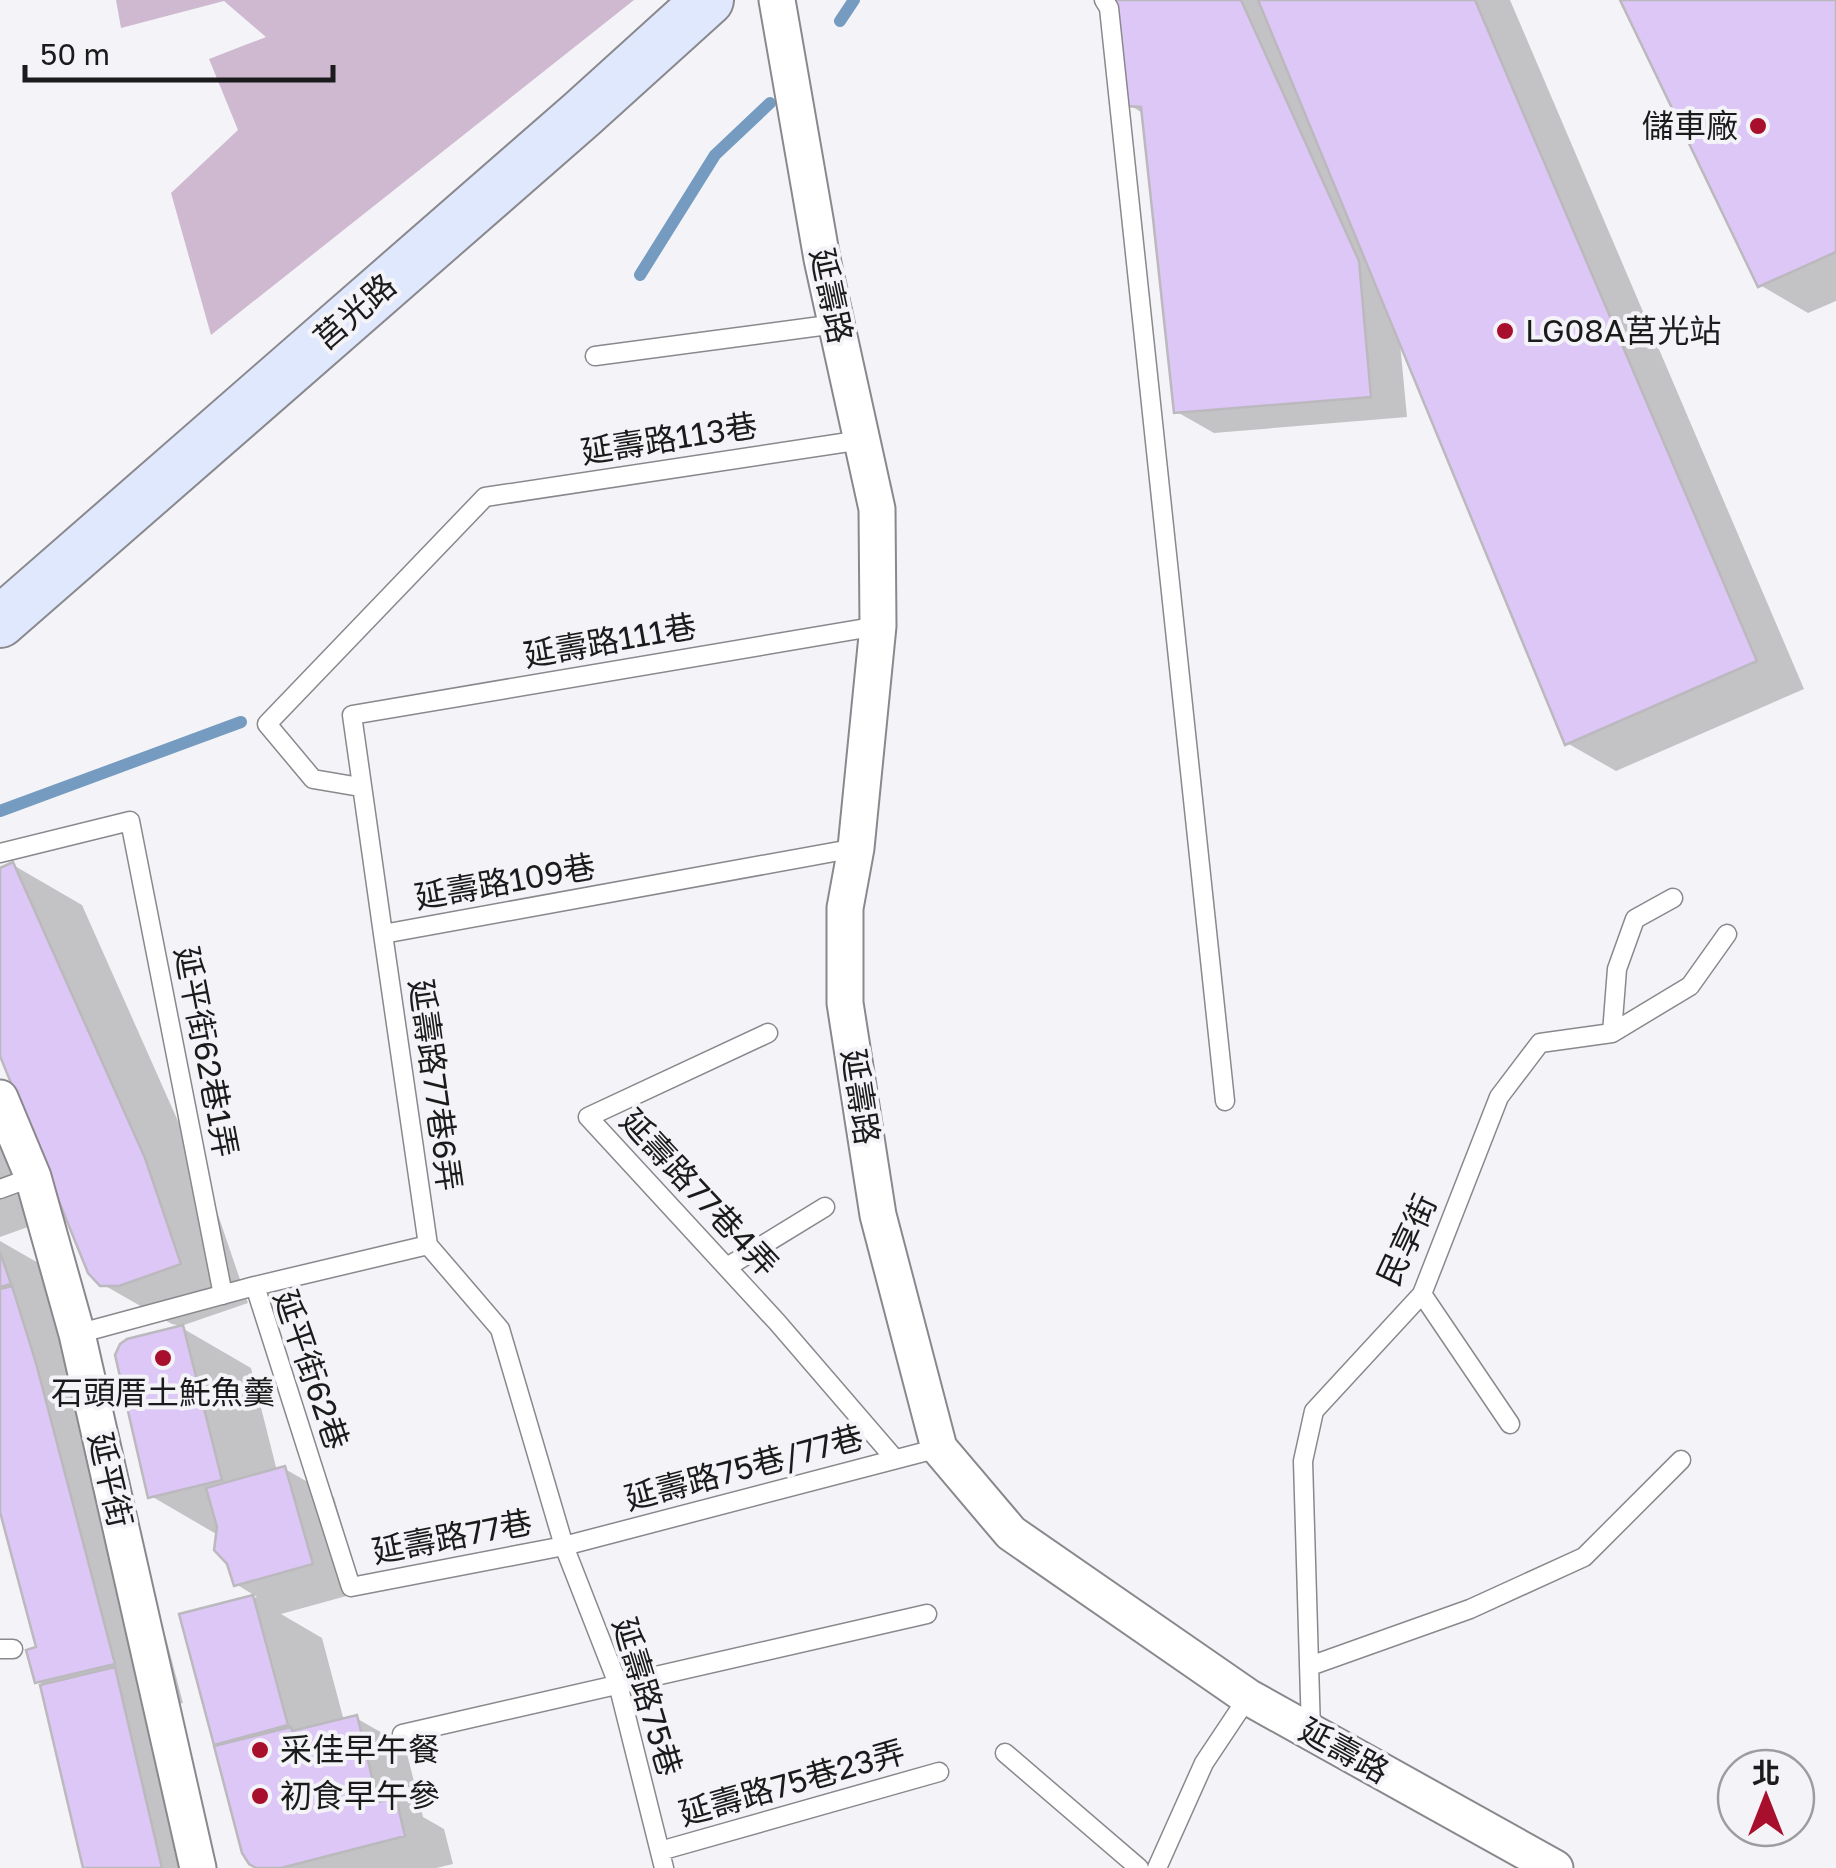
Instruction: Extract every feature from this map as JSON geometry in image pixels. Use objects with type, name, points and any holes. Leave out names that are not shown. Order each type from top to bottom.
[{"type":"street","name":"莒光路","points":[[0,622],[708,0]]},
{"type":"street","name":"延壽路","points":[[777,0],[822,259],[877,509],[878,626],[856,848],[846,908],[845,1003],[878,1215],[939,1448],[1011,1533],[1248,1697],[1554,1868]]},
{"type":"street","name":"延平街","points":[[0,1098],[16,1183],[77,1334],[198,1868]]},
{"type":"lane","points":[[1104,0],[1109,8],[1225,1101]]},
{"type":"lane","points":[[595,356],[836,324]]},
{"type":"lane","name":"延壽路113巷","points":[[360,787],[312,779],[267,724],[485,497],[862,440]]},
{"type":"lane","name":"延壽路111巷","points":[[352,715],[878,626]]},
{"type":"lane","name":"延壽路109巷","points":[[352,715],[383,934],[856,848]]},
{"type":"lane","name":"延平街62巷1弄","points":[[0,853],[130,821],[223,1295]]},
{"type":"lane","points":[[1612,1033],[1617,969],[1635,920],[1672,898]]},
{"type":"lane","name":"延壽路77巷6弄","points":[[383,934],[428,1245]]},
{"type":"lane","name":"民享街","points":[[1311,1731],[1302,1461],[1314,1411],[1422,1294],[1499,1097],[1540,1043],[1612,1033],[1690,986],[1727,934]]},
{"type":"lane","name":"延壽路77巷4弄","points":[[768,1033],[588,1116],[895,1459]]},
{"type":"lane","points":[[727,1268],[825,1207]]},
{"type":"lane","points":[[255,1286],[428,1245],[500,1330],[564,1546]]},
{"type":"lane","name":"延平街62巷","points":[[77,1334],[255,1286],[351,1588]]},
{"type":"lane","points":[[1422,1294],[1510,1424]]},
{"type":"lane","name":"延壽路75巷/77巷","points":[[564,1546],[939,1448]]},
{"type":"lane","points":[[1310,1666],[1470,1609],[1584,1557],[1681,1460]]},
{"type":"lane","name":"延壽路77巷","points":[[351,1588],[564,1546]]},
{"type":"lane","name":"延壽路75巷","points":[[564,1546],[618,1684],[662,1859]]},
{"type":"lane","points":[[402,1734],[927,1614]]},
{"type":"lane","points":[[1157,1868],[1204,1764],[1248,1697]]},
{"type":"lane","points":[[1005,1753],[1140,1868]]},
{"type":"lane","name":"延壽路75巷23弄","points":[[662,1859],[940,1772]]},
{"type":"shaded area","points":[[116,0],[634,0],[211,335],[171,193],[238,130],[209,59],[266,37],[224,1],[121,28]]},
{"type":"building","points":[[1113,0],[1241,0],[1359,261],[1371,397],[1174,413],[1141,107],[1125,106]]},
{"type":"building","name":"LG08A莒光站","points":[[1258,0],[1475,0],[1757,661],[1565,745]]},
{"type":"building","name":"儲車廠","points":[[1620,0],[1836,0],[1836,252],[1758,287]]},
{"type":"building","points":[[13,862],[145,1158],[181,1264],[119,1286],[100,1286],[88,1273],[0,1056],[0,868]]},
{"type":"building","points":[[0,1252],[11,1284],[0,1287]]},
{"type":"building","points":[[12,1286],[115,1664],[35,1683],[26,1650],[36,1647],[0,1512],[0,1289]]},
{"type":"building","points":[[183,1325],[222,1480],[148,1498],[115,1355],[127,1339]]},
{"type":"building","points":[[285,1466],[313,1564],[234,1586],[227,1564],[214,1550],[217,1527],[206,1488]]},
{"type":"building","points":[[253,1595],[288,1725],[214,1745],[179,1614]]},
{"type":"building","points":[[115,1667],[162,1868],[83,1868],[40,1685]]},
{"type":"building","points":[[357,1715],[378,1802],[396,1798],[405,1836],[281,1868],[256,1868],[249,1864],[242,1853],[214,1746]]},
{"type":"waterway","points":[[840,21],[854,0]]},
{"type":"waterway","points":[[640,275],[715,155],[770,103]]},
{"type":"waterway","points":[[0,811],[241,722]]},
{"type":"place","name":"儲車廠","points":[[1758,126]]},
{"type":"place","name":"LG08A莒光站","points":[[1505,331]]},
{"type":"place","name":"石頭厝土魠魚羹","points":[[163,1358]]},
{"type":"place","name":"采佳早午餐","points":[[260,1750]]},
{"type":"place","name":"初食早午參","points":[[260,1796]]}]
